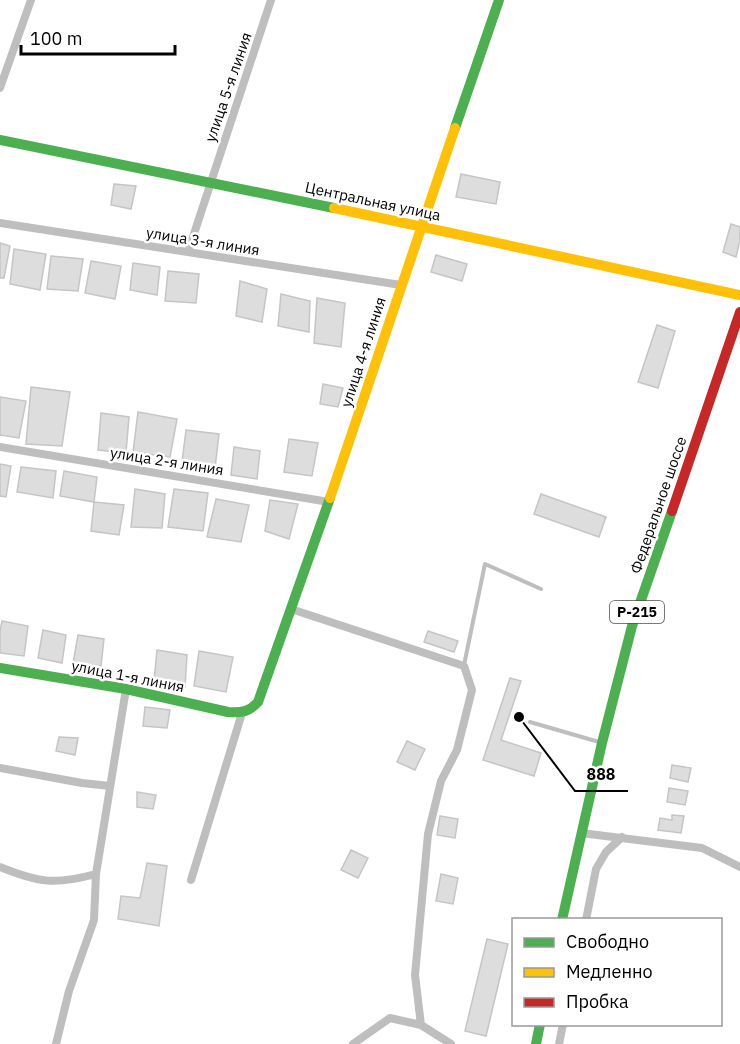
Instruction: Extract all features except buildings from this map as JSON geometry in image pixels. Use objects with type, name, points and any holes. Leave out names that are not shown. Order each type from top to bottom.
[{"type":"main road","name":"улица 4-я линия","points":[[246,712],[258,702],[329,502],[499,0]]},
{"type":"main road","name":"Центральная улица","points":[[0,140],[421,226],[740,295]]},
{"type":"main road","name":"Федеральное шоссе","points":[[562,918],[602,743],[632,626],[740,312]]},
{"type":"main road","name":"улица 1-я линия","points":[[0,668],[126,689],[228,712],[246,712]]},
{"type":"main road","points":[[536,1044],[540,1026]]},
{"type":"street","points":[[0,88],[32,0]]},
{"type":"street","name":"улица 5-я линия","points":[[188,252],[272,0]]},
{"type":"street","name":"улица 3-я линия","points":[[0,223],[401,285]]},
{"type":"street","name":"улица 2-я линия","points":[[0,447],[329,502]]},
{"type":"street","points":[[291,609],[464,666],[472,690],[457,750],[441,781],[428,834],[416,975],[421,1025]]},
{"type":"street","points":[[56,1044],[69,991],[94,920],[96,874],[126,689]]},
{"type":"street","points":[[191,880],[246,712]]},
{"type":"street","points":[[0,768],[110,786]]},
{"type":"street","points":[[581,833],[702,848],[740,867]]},
{"type":"street","points":[[586,918],[596,869],[606,852],[622,837]]},
{"type":"street","points":[[0,867],[35,880],[55,882],[72,881],[96,874]]},
{"type":"street","points":[[353,1044],[390,1018],[421,1025],[451,1044]]},
{"type":"street","points":[[559,1044],[563,1026]]},
{"type":"lane","points":[[464,666],[485,564],[541,590]]},
{"type":"lane","points":[[530,722],[602,743]]},
{"type":"traffic: fast","points":[[455,128],[499,0]]},
{"type":"traffic: fast","points":[[0,140],[334,208]]},
{"type":"traffic: fast","points":[[0,668],[126,689],[228,712],[248,710],[258,702],[330,498]]},
{"type":"traffic: fast","points":[[562,918],[602,743],[632,626],[672,511]]},
{"type":"traffic: fast","points":[[536,1044],[540,1026]]},
{"type":"traffic: slow","points":[[330,498],[455,128]]},
{"type":"traffic: slow","points":[[334,208],[740,295]]},
{"type":"traffic: jam","points":[[672,511],[740,312]]},
{"type":"place","name":"888","points":[[519,717]]}]
